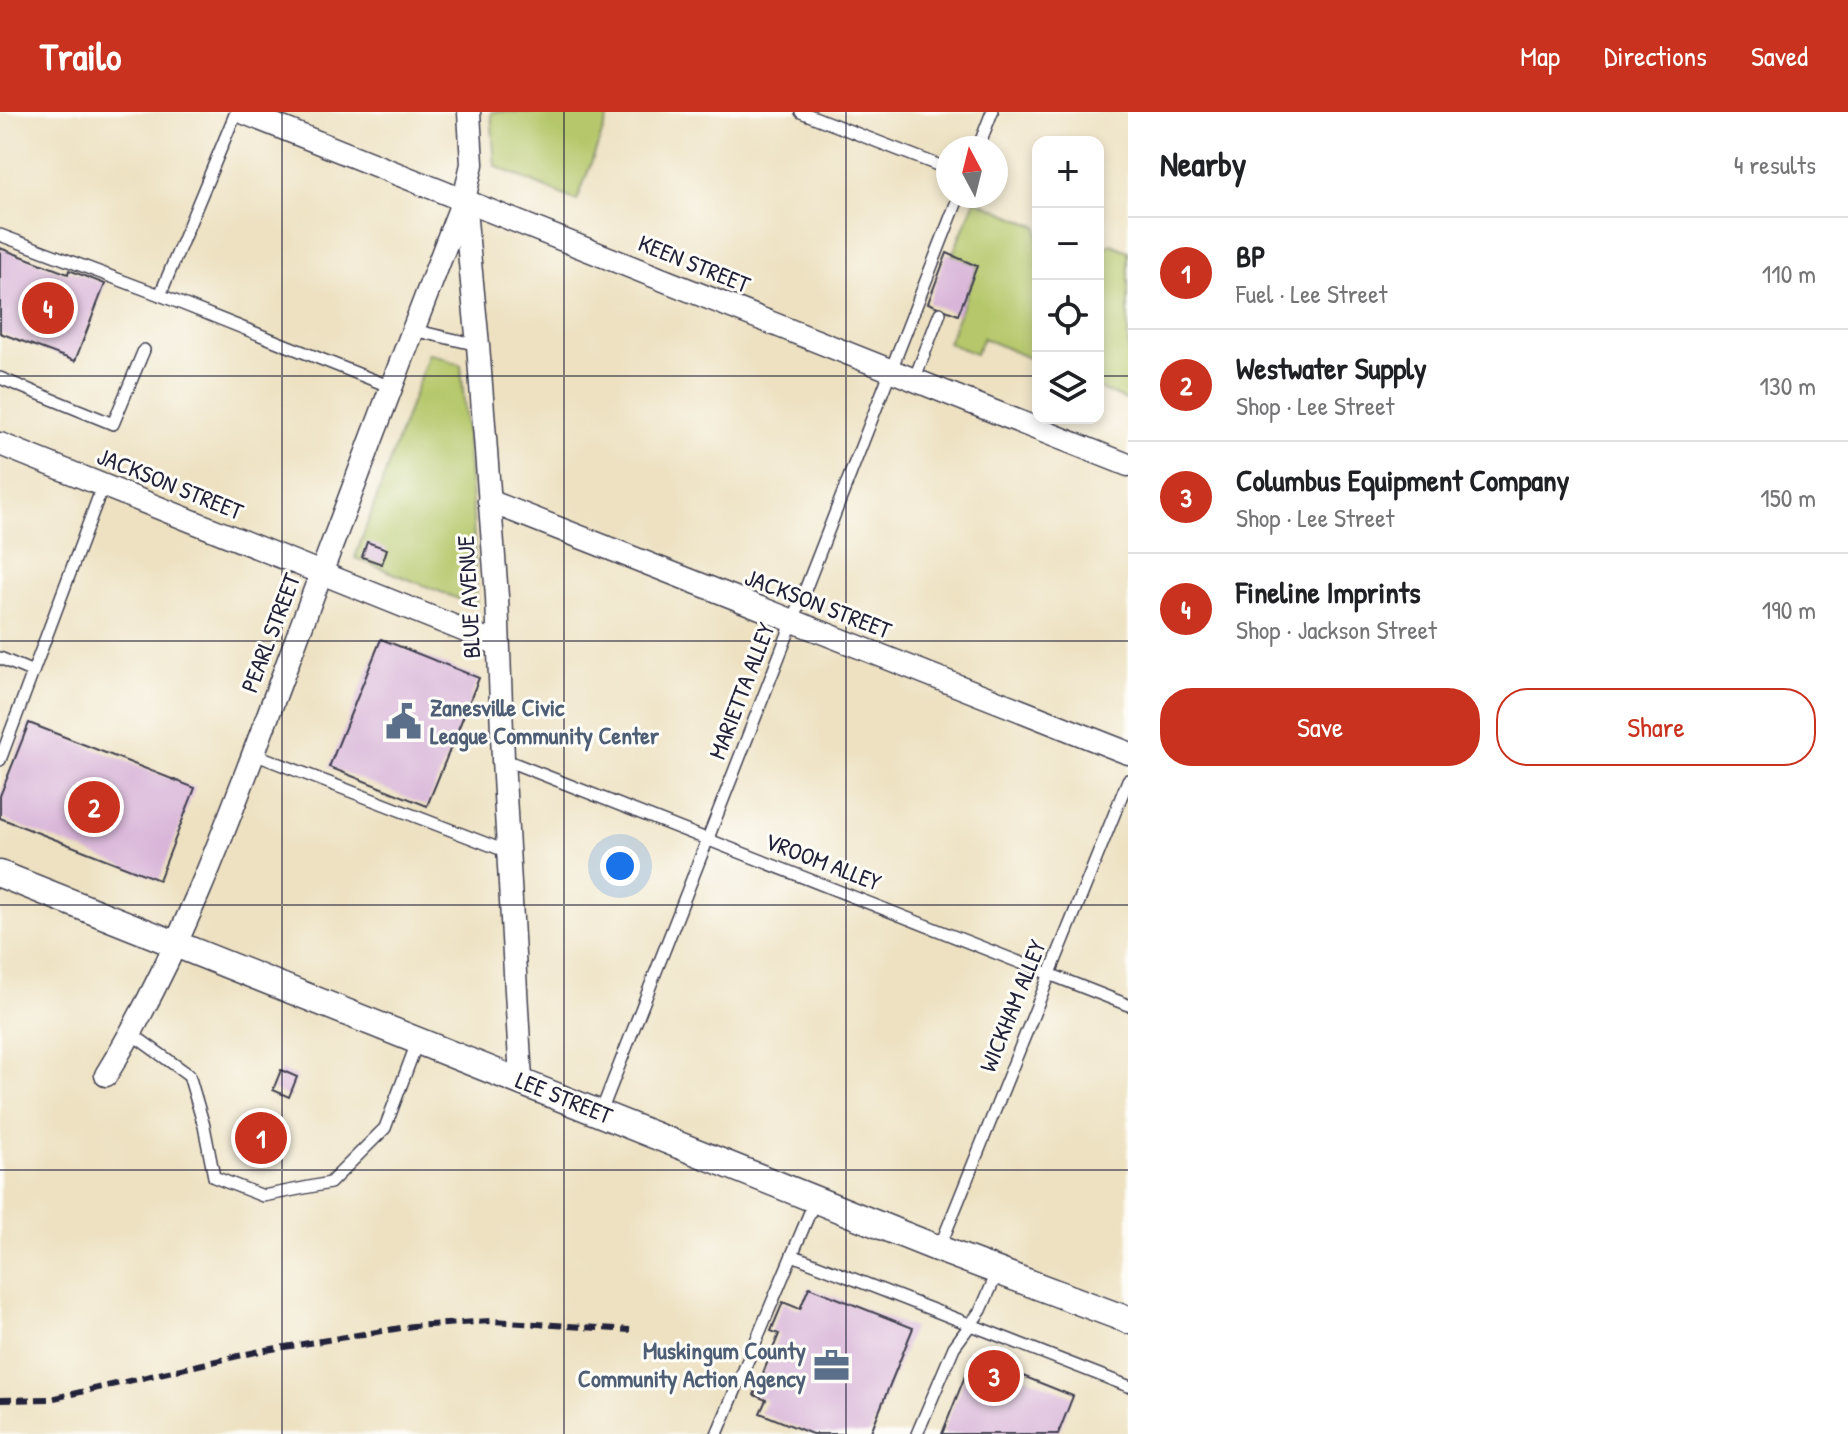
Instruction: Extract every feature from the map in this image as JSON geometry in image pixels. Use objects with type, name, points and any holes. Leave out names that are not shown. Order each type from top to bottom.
[{"type":"street","name":"KEEN STREET","points":[[239,112],[1128,465]]},
{"type":"street","name":"BLUE AVENUE","points":[[469,112],[472,164],[464,200],[489,501],[521,1080]]},
{"type":"street","name":"PEARL STREET","points":[[106,1075],[132,1034],[177,944],[254,754],[464,200]]},
{"type":"street","name":"JACKSON STREET","points":[[0,444],[498,644]]},
{"type":"street","name":"JACKSON STREET","points":[[489,501],[1128,753]]},
{"type":"street","name":"LEE STREET","points":[[0,874],[939,1249],[1128,1320]]},
{"type":"lane","points":[[160,295],[239,112]]},
{"type":"lane","points":[[801,112],[936,164]]},
{"type":"lane","points":[[983,136],[992,112]]},
{"type":"lane","name":"MARIETTA ALLEY","points":[[600,1113],[954,208]]},
{"type":"lane","points":[[0,235],[391,387]]},
{"type":"lane","points":[[914,380],[940,313]]},
{"type":"lane","points":[[413,330],[478,345]]},
{"type":"lane","points":[[0,378],[113,424],[144,350]]},
{"type":"lane","points":[[0,760],[103,485]]},
{"type":"lane","points":[[0,658],[33,672]]},
{"type":"lane","points":[[254,754],[508,852]]},
{"type":"lane","name":"VROOM ALLEY","points":[[503,759],[1128,1005]]},
{"type":"lane","name":"WICKHAM ALLEY","points":[[939,1249],[1128,780]]},
{"type":"lane","points":[[132,1034],[189,1075],[204,1126],[214,1177],[263,1196],[330,1183],[385,1128],[418,1040]]},
{"type":"lane","points":[[717,1434],[816,1199]]},
{"type":"lane","points":[[792,1255],[1128,1386]]},
{"type":"lane","points":[[917,1434],[954,1347],[981,1310],[998,1271]]},
{"type":"green space","points":[[491,112],[610,112],[577,201],[495,166]]},
{"type":"green space","points":[[972,208],[994,208],[1032,224],[1032,359],[983,338],[975,354],[948,343],[977,266],[952,256]]},
{"type":"green space","points":[[1111,244],[1128,251],[1128,401],[1104,391],[1104,247]]},
{"type":"green space","points":[[429,353],[461,365],[473,516],[476,606],[355,558]]},
{"type":"building","points":[[0,248],[68,274],[69,270],[105,284],[75,361],[0,333]]},
{"type":"building","points":[[947,253],[977,266],[958,315],[928,303]]},
{"type":"building","points":[[367,542],[387,549],[382,564],[362,557]]},
{"type":"building","name":"Zanesville Civic League Community Center","points":[[381,639],[479,678],[427,806],[329,767]]},
{"type":"building","points":[[29,723],[195,788],[159,880],[0,818],[0,796]]},
{"type":"building","points":[[281,1070],[297,1077],[289,1097],[273,1090]]},
{"type":"building","name":"Muskingum County Community Action Agency","points":[[809,1287],[913,1328],[870,1434],[812,1434],[760,1413],[766,1400],[754,1395],[779,1334],[771,1331],[783,1302],[800,1309]]},
{"type":"building","points":[[973,1356],[1073,1396],[1058,1434],[942,1434]]},
{"type":"railway","points":[[0,1400],[50,1399],[260,1351],[413,1326],[492,1321],[630,1330]]},
{"type":"place","name":"Fineline Imprints","points":[[48,308]]},
{"type":"place","name":"Zanesville Civic League Community Center","points":[[404,722]]},
{"type":"place","name":"Westwater Supply","points":[[94,807]]},
{"type":"place","name":"BP","points":[[261,1138]]},
{"type":"place","name":"Muskingum County Community Action Agency","points":[[832,1365]]},
{"type":"place","name":"Columbus Equipment Company","points":[[994,1376]]}]
